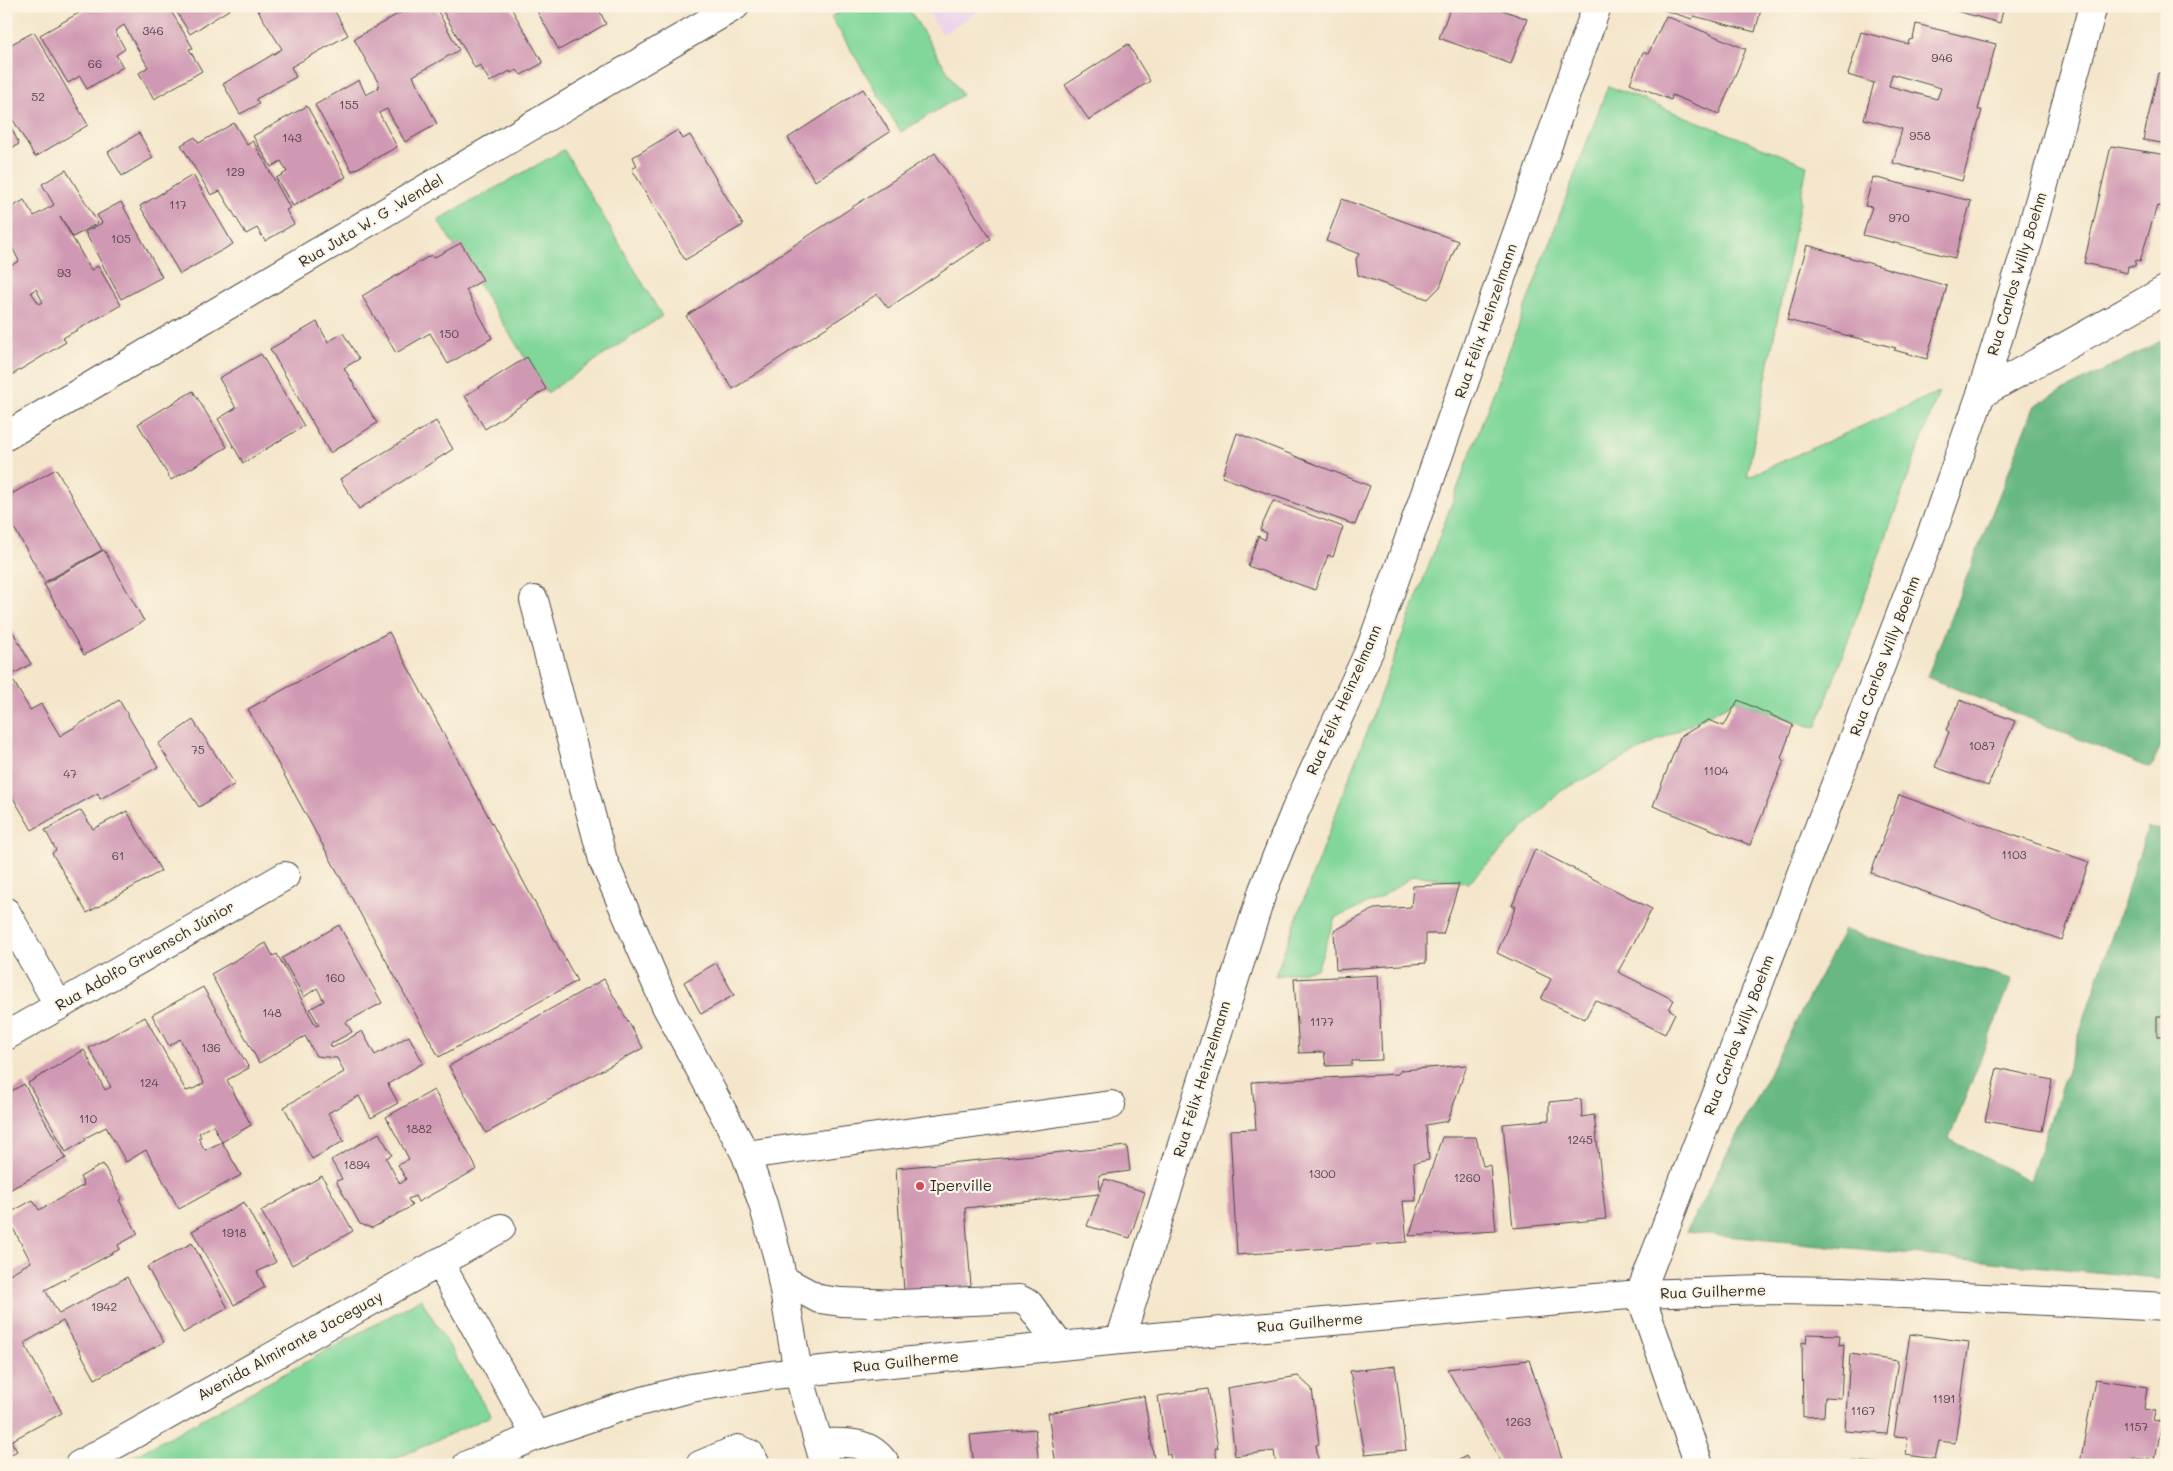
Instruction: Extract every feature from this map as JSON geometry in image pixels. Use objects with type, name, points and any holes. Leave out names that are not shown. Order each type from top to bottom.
[{"type":"street","name":"Rua Juta W. G .Wendel","points":[[6,436],[735,6]]},
{"type":"street","name":"Rua Félix Heinzelmann","points":[[1120,1340],[1263,890],[1319,758],[1371,647],[1597,6]]},
{"type":"street","name":"Rua Carlos Willy Boehm","points":[[1640,1294],[1936,522],[1981,394],[2029,239],[2093,6]]},
{"type":"street","points":[[1981,394],[2167,289]]},
{"type":"street","points":[[534,600],[603,860],[666,1006],[746,1155],[763,1204],[782,1278],[798,1372],[822,1454],[856,1442],[880,1455],[886,1465]]},
{"type":"street","name":"Rua Adolfo Gruensch Júnior","points":[[6,1036],[284,876]]},
{"type":"street","points":[[6,912],[59,1006]]},
{"type":"street","points":[[746,1155],[1111,1105]]},
{"type":"street","name":"Avenida Almirante Jaceguay","points":[[79,1465],[501,1228]]},
{"type":"street","points":[[440,1262],[536,1436]]},
{"type":"street","points":[[782,1278],[819,1299],[840,1302],[901,1304],[1019,1299],[1029,1304],[1060,1346]]},
{"type":"street","name":"Rua Guilherme","points":[[467,1465],[536,1436],[624,1406],[691,1388],[798,1372],[1120,1340],[1640,1294],[1756,1290],[1833,1291],[2167,1307]]},
{"type":"street","points":[[1640,1294],[1699,1465]]},
{"type":"street","points":[[700,1465],[738,1449],[750,1454],[756,1465]]},
{"type":"shaded area","points":[[925,6],[987,6],[942,34]]},
{"type":"green space","points":[[849,6],[907,6],[962,95],[901,132],[831,17]]},
{"type":"green space","points":[[1608,86],[1807,165],[1747,477],[1939,392],[1816,728],[1735,701],[1561,791],[1468,883],[1414,875],[1380,898],[1335,918],[1317,969],[1275,976]]},
{"type":"green space","points":[[564,150],[662,316],[547,393],[438,220]]},
{"type":"green space","points":[[2167,338],[2167,734],[2150,768],[1927,677],[2035,405]]},
{"type":"green space","points":[[2148,828],[2167,831],[2167,1279],[1686,1232],[1844,930],[2012,979],[1949,1139],[2030,1181]]},
{"type":"green space","points":[[421,1299],[491,1416],[381,1465],[118,1465]]},
{"type":"building","points":[[91,6],[168,6],[193,48],[189,49],[202,71],[154,99],[139,73],[148,67],[124,25],[115,31],[125,49],[116,55],[123,67],[87,89],[80,76],[68,83],[40,35]]},
{"type":"building","points":[[173,6],[235,6],[190,34]]},
{"type":"building","points":[[255,6],[332,6],[348,35],[291,67],[296,77],[256,99],[259,104],[240,114],[223,84],[282,49]]},
{"type":"building","points":[[412,6],[435,6],[459,50],[413,76],[437,124],[405,142],[387,109],[379,113],[397,147],[352,171],[315,105],[359,80],[366,95],[377,89],[379,84],[354,39]]},
{"type":"building","points":[[440,6],[510,6],[543,63],[521,75],[517,70],[511,73],[510,71],[490,82],[480,65],[475,68]]},
{"type":"building","points":[[534,6],[597,6],[606,24],[559,50]]},
{"type":"building","points":[[1451,6],[1492,6],[1527,19],[1511,64],[1439,38]]},
{"type":"building","points":[[1762,6],[1755,32],[1694,16],[1692,19],[1654,7]]},
{"type":"building","points":[[1938,6],[2004,6],[2000,23]]},
{"type":"building","points":[[1666,16],[1746,49],[1719,114],[1672,95],[1671,100],[1630,83],[1643,52],[1648,54]]},
{"type":"building","points":[[1916,24],[1996,44],[1978,110],[1982,110],[1962,181],[1893,163],[1902,129],[1864,119],[1874,83],[1848,75],[1861,32],[1908,44],[1909,40],[1913,39]],"holes":[[[1892,74],[1941,88],[1937,99],[1889,86]]]},
{"type":"building","points":[[34,32],[88,125],[35,157],[6,108],[6,47]]},
{"type":"building","points":[[1128,44],[1150,81],[1089,120],[1065,85]]},
{"type":"building","points":[[2158,73],[2167,74],[2167,144],[2143,140]]},
{"type":"building","points":[[863,89],[890,132],[815,181],[788,138]]},
{"type":"building","points":[[307,106],[346,177],[293,206],[276,178],[287,172],[281,161],[271,167],[253,136]]},
{"type":"building","points":[[6,116],[19,144],[6,151]]},
{"type":"building","points":[[234,123],[247,145],[253,141],[290,208],[286,210],[294,224],[265,241],[257,228],[246,234],[220,191],[211,195],[181,145],[195,137],[199,143]]},
{"type":"building","points":[[678,130],[683,139],[690,135],[743,225],[685,260],[632,169],[637,166],[633,157]]},
{"type":"building","points":[[139,133],[153,158],[122,176],[108,152]]},
{"type":"building","points":[[2111,146],[2167,155],[2167,208],[2157,206],[2140,261],[2136,260],[2135,266],[2128,266],[2127,273],[2084,263]]},
{"type":"building","points":[[935,153],[991,239],[888,308],[877,294],[733,389],[686,316]]},
{"type":"building","points":[[66,170],[98,223],[73,237],[60,216],[91,270],[98,266],[121,305],[63,338],[66,342],[10,376],[6,370],[6,268],[19,261],[12,247],[6,250],[6,211],[24,200],[34,216],[54,205],[42,184]],"holes":[[[36,289],[43,302],[39,304],[31,292]]]},
{"type":"building","points":[[193,175],[233,244],[180,274],[140,206]]},
{"type":"building","points":[[1873,177],[1971,201],[1955,258],[1863,235],[1872,207],[1865,206]]},
{"type":"building","points":[[1342,199],[1458,241],[1440,287],[1428,299],[1358,275],[1356,259],[1359,254],[1326,241]]},
{"type":"building","points":[[121,202],[162,277],[121,299],[85,232],[102,223],[97,215]]},
{"type":"building","points":[[461,243],[483,280],[466,290],[492,338],[448,364],[430,333],[396,353],[362,296],[431,255],[433,258]]},
{"type":"building","points":[[1807,245],[1947,286],[1927,359],[1894,350],[1896,348],[1787,320]]},
{"type":"building","points":[[317,322],[328,342],[343,333],[359,359],[344,368],[377,423],[330,453],[270,349]]},
{"type":"building","points":[[261,354],[304,426],[243,463],[218,419],[236,408],[219,378]]},
{"type":"building","points":[[527,357],[546,389],[485,429],[465,396]]},
{"type":"building","points":[[193,391],[227,447],[171,480],[138,424]]},
{"type":"building","points":[[436,421],[453,449],[359,509],[340,479]]},
{"type":"building","points":[[1237,433],[1370,486],[1355,525],[1222,477]]},
{"type":"building","points":[[56,469],[102,550],[45,582],[6,514],[6,497]]},
{"type":"building","points":[[1273,501],[1343,527],[1333,557],[1328,555],[1315,590],[1248,566],[1258,536],[1265,540],[1267,533],[1260,530]]},
{"type":"building","points":[[104,550],[144,621],[84,655],[44,584]]},
{"type":"building","points":[[9,625],[31,664],[6,678],[6,627]]},
{"type":"building","points":[[389,632],[577,981],[439,1057],[248,709]]},
{"type":"building","points":[[14,682],[30,710],[41,704],[60,736],[119,700],[158,767],[100,799],[98,793],[32,830],[6,786],[6,687]]},
{"type":"building","points":[[1738,700],[1793,725],[1781,758],[1784,761],[1750,845],[1653,806],[1680,737],[1708,720],[1724,726]]},
{"type":"building","points":[[1960,700],[2015,721],[1988,786],[1935,767],[1949,732],[1946,730]]},
{"type":"building","points":[[193,720],[235,784],[199,807],[158,744]]},
{"type":"building","points":[[1899,795],[2089,862],[2062,940],[1871,873]]},
{"type":"building","points":[[81,810],[93,829],[127,811],[161,871],[87,913],[52,853],[56,850],[45,830]]},
{"type":"building","points":[[1535,849],[1652,909],[1618,972],[1674,1000],[1669,1009],[1675,1013],[1665,1034],[1595,1000],[1585,1019],[1541,999],[1551,979],[1497,953],[1516,906],[1512,906]]},
{"type":"building","points":[[1459,884],[1443,934],[1426,934],[1426,963],[1336,970],[1334,931],[1374,909],[1411,907],[1413,886]]},
{"type":"building","points":[[339,925],[382,1003],[346,1022],[352,1032],[330,1044],[332,1048],[362,1031],[375,1055],[409,1036],[423,1063],[388,1084],[398,1103],[371,1118],[359,1096],[328,1113],[344,1141],[312,1159],[284,1107],[344,1072],[337,1058],[316,1056],[305,1036],[259,1063],[211,974],[266,943],[273,956],[277,954],[316,1026],[319,1025],[310,1009],[324,1001],[317,988],[304,997],[282,958]]},
{"type":"building","points":[[716,963],[734,995],[701,1014],[684,982]]},
{"type":"building","points":[[1378,975],[1382,1060],[1352,1061],[1352,1065],[1326,1066],[1324,1052],[1299,1053],[1294,979]]},
{"type":"building","points":[[604,979],[643,1048],[486,1133],[449,1066]]},
{"type":"building","points":[[203,987],[249,1068],[227,1080],[251,1125],[222,1142],[241,1175],[179,1209],[146,1150],[126,1162],[106,1127],[85,1138],[86,1140],[66,1152],[28,1083],[84,1050],[105,1090],[111,1087],[89,1048],[145,1017],[186,1091],[204,1083],[180,1039],[169,1046],[152,1015]],"holes":[[[213,1125],[222,1142],[205,1150],[198,1138],[201,1137],[199,1133]]]},
{"type":"building","points":[[2157,1016],[2167,1016],[2167,1069],[2165,1069],[2164,1036],[2157,1036]]},
{"type":"building","points":[[1467,1065],[1448,1121],[1426,1125],[1429,1160],[1414,1163],[1416,1201],[1403,1201],[1407,1242],[1237,1255],[1230,1130],[1256,1129],[1252,1082],[1398,1074],[1401,1070]]},
{"type":"building","points":[[1997,1068],[2052,1080],[2042,1131],[1985,1121]]},
{"type":"building","points":[[24,1084],[66,1158],[6,1192],[6,1094]]},
{"type":"building","points":[[434,1090],[477,1169],[418,1202],[415,1196],[408,1199],[412,1206],[372,1228],[360,1224],[336,1181],[342,1179],[331,1160],[379,1133],[392,1155],[386,1158],[400,1184],[406,1179],[398,1165],[409,1159],[386,1117]]},
{"type":"building","points":[[1581,1099],[1582,1117],[1594,1115],[1606,1219],[1513,1228],[1503,1124],[1549,1120],[1549,1102]]},
{"type":"building","points":[[1442,1137],[1476,1137],[1483,1166],[1490,1165],[1496,1231],[1409,1236]]},
{"type":"building","points":[[1127,1146],[1130,1171],[1099,1175],[1100,1191],[1105,1179],[1145,1192],[1130,1238],[1087,1226],[1099,1194],[965,1208],[971,1287],[904,1292],[896,1168]]},
{"type":"building","points":[[103,1164],[122,1198],[119,1200],[138,1234],[118,1245],[120,1249],[45,1290],[59,1314],[127,1277],[164,1342],[95,1379],[63,1321],[24,1343],[62,1413],[11,1441],[17,1451],[6,1457],[6,1276],[31,1262],[6,1215],[33,1200],[39,1210],[84,1185],[80,1177]]},
{"type":"building","points":[[322,1176],[353,1231],[292,1265],[261,1211]]},
{"type":"building","points":[[244,1202],[276,1262],[257,1272],[265,1287],[234,1305],[192,1231]]},
{"type":"building","points":[[192,1243],[228,1308],[183,1333],[147,1267]]},
{"type":"building","points":[[1807,1334],[1840,1335],[1839,1345],[1844,1344],[1841,1398],[1825,1397],[1824,1416],[1803,1417],[1802,1342],[1806,1343]]},
{"type":"building","points":[[1910,1334],[1969,1342],[1955,1443],[1939,1441],[1935,1459],[1906,1455],[1908,1437],[1894,1436]]},
{"type":"building","points":[[1850,1354],[1898,1361],[1887,1434],[1845,1431]]},
{"type":"building","points":[[1529,1360],[1564,1465],[1503,1465],[1447,1369]]},
{"type":"building","points":[[1395,1366],[1406,1450],[1365,1454],[1350,1371]]},
{"type":"building","points":[[1298,1376],[1312,1389],[1319,1444],[1316,1445],[1319,1465],[1276,1465],[1274,1451],[1235,1456],[1227,1388]]},
{"type":"building","points":[[2095,1379],[2147,1387],[2144,1409],[2156,1411],[2153,1420],[2162,1422],[2155,1460],[2133,1458],[2132,1465],[2080,1464]]},
{"type":"building","points":[[1208,1389],[1218,1448],[1215,1448],[1218,1465],[1171,1465],[1170,1454],[1167,1455],[1158,1396]]},
{"type":"building","points":[[1144,1396],[1155,1465],[1056,1465],[1048,1413]]},
{"type":"building","points":[[1035,1429],[1039,1465],[974,1465],[970,1435]]},
{"type":"building","points":[[1466,1456],[1471,1465],[1451,1465]]},
{"type":"building","points":[[1851,1461],[1879,1463],[1879,1465],[1847,1465]]},
{"type":"place","name":"Iperville","points":[[920,1186]]}]
